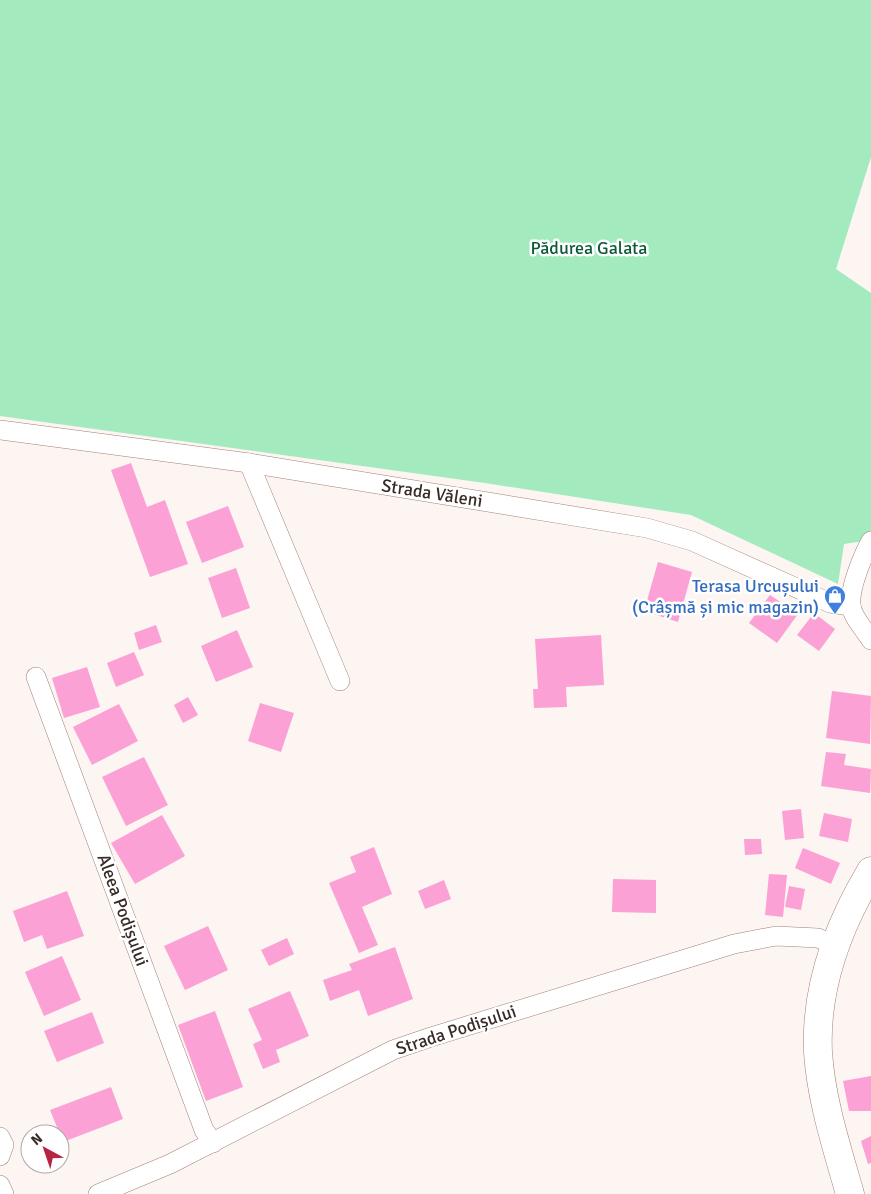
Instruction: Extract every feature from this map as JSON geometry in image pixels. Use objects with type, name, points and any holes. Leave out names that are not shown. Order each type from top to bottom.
[{"type":"main road","points":[[850,1194],[822,1085],[818,1052],[820,1007],[824,982],[835,945],[846,917],[871,871]]},
{"type":"street","name":"Strada Văleni","points":[[0,430],[249,463],[647,528],[692,541],[830,603],[851,606]]},
{"type":"street","points":[[249,463],[340,681]]},
{"type":"street","points":[[871,541],[866,550],[852,592],[851,606],[855,616],[871,640]]},
{"type":"street","name":"Aleea Podișului","points":[[36,677],[204,1130],[213,1143]]},
{"type":"street","name":"Strada Podișului","points":[[103,1193],[213,1143],[393,1050],[431,1037],[734,944],[776,936],[818,938],[835,945]]},
{"type":"street","points":[[0,1136],[4,1145],[0,1156]]},
{"type":"street","points":[[0,1185],[4,1194]]},
{"type":"green space","name":"Pădurea Galata","points":[[0,0],[871,0],[871,157],[836,269],[871,293],[871,540],[844,544],[838,584],[691,515],[485,483],[0,416]]},
{"type":"building","points":[[131,463],[147,507],[165,500],[188,564],[150,577],[111,470]]},
{"type":"building","points":[[228,506],[244,547],[202,563],[186,522]]},
{"type":"building","points":[[658,562],[692,572],[678,622],[644,611]]},
{"type":"building","points":[[236,568],[250,608],[222,618],[208,578]]},
{"type":"building","points":[[770,595],[798,614],[777,643],[749,623]]},
{"type":"building","points":[[814,613],[835,629],[819,651],[797,635]]},
{"type":"building","points":[[156,625],[162,642],[139,650],[134,633]]},
{"type":"building","points":[[237,630],[253,667],[216,682],[201,646]]},
{"type":"building","points":[[601,635],[604,685],[566,687],[567,707],[534,708],[533,689],[538,689],[535,639]]},
{"type":"building","points":[[134,652],[144,675],[116,687],[107,663]]},
{"type":"building","points":[[87,667],[100,707],[64,718],[52,678]]},
{"type":"building","points":[[832,691],[871,696],[870,744],[826,738]]},
{"type":"building","points":[[188,697],[198,715],[183,723],[174,705]]},
{"type":"building","points":[[260,703],[294,713],[281,752],[248,741]]},
{"type":"building","points":[[119,704],[138,741],[92,765],[73,727]]},
{"type":"building","points":[[826,752],[846,754],[844,765],[871,769],[870,793],[821,786]]},
{"type":"building","points":[[144,757],[168,805],[126,826],[102,777]]},
{"type":"building","points":[[801,809],[804,838],[785,840],[782,811]]},
{"type":"building","points":[[824,813],[852,819],[848,842],[819,836]]},
{"type":"building","points":[[162,815],[185,856],[135,884],[111,843]]},
{"type":"building","points":[[744,839],[761,839],[762,854],[745,855]]},
{"type":"building","points":[[374,847],[392,894],[362,907],[378,945],[359,953],[329,883],[356,872],[350,857]]},
{"type":"building","points":[[803,848],[840,863],[831,884],[795,868]]},
{"type":"building","points":[[769,874],[787,875],[783,917],[765,915]]},
{"type":"building","points":[[613,879],[656,880],[656,913],[612,912]]},
{"type":"building","points":[[444,880],[451,899],[425,909],[418,891]]},
{"type":"building","points":[[789,886],[805,889],[801,910],[785,907]]},
{"type":"building","points":[[67,891],[84,936],[47,949],[42,935],[24,942],[13,911]]},
{"type":"building","points":[[208,926],[228,970],[185,990],[164,946]]},
{"type":"building","points":[[287,938],[294,954],[269,966],[261,950]]},
{"type":"building","points":[[395,947],[413,999],[368,1016],[359,990],[330,1001],[323,980],[352,970],[349,964]]},
{"type":"building","points":[[62,956],[81,1000],[44,1016],[25,972]]},
{"type":"building","points":[[290,991],[309,1036],[276,1050],[280,1062],[263,1069],[253,1044],[262,1040],[248,1009]]},
{"type":"building","points":[[215,1011],[243,1087],[206,1101],[178,1025]]},
{"type":"building","points":[[92,1012],[104,1043],[57,1062],[44,1031]]},
{"type":"building","points":[[871,1076],[871,1111],[849,1111],[843,1081]]},
{"type":"building","points":[[111,1087],[123,1119],[70,1139],[70,1124],[56,1124],[50,1110]]},
{"type":"building","points":[[871,1136],[871,1163],[868,1164],[861,1141]]},
{"type":"place","name":"Terasa Urcușului (Crâșmă și mic magazin)","points":[[835,615]]}]
